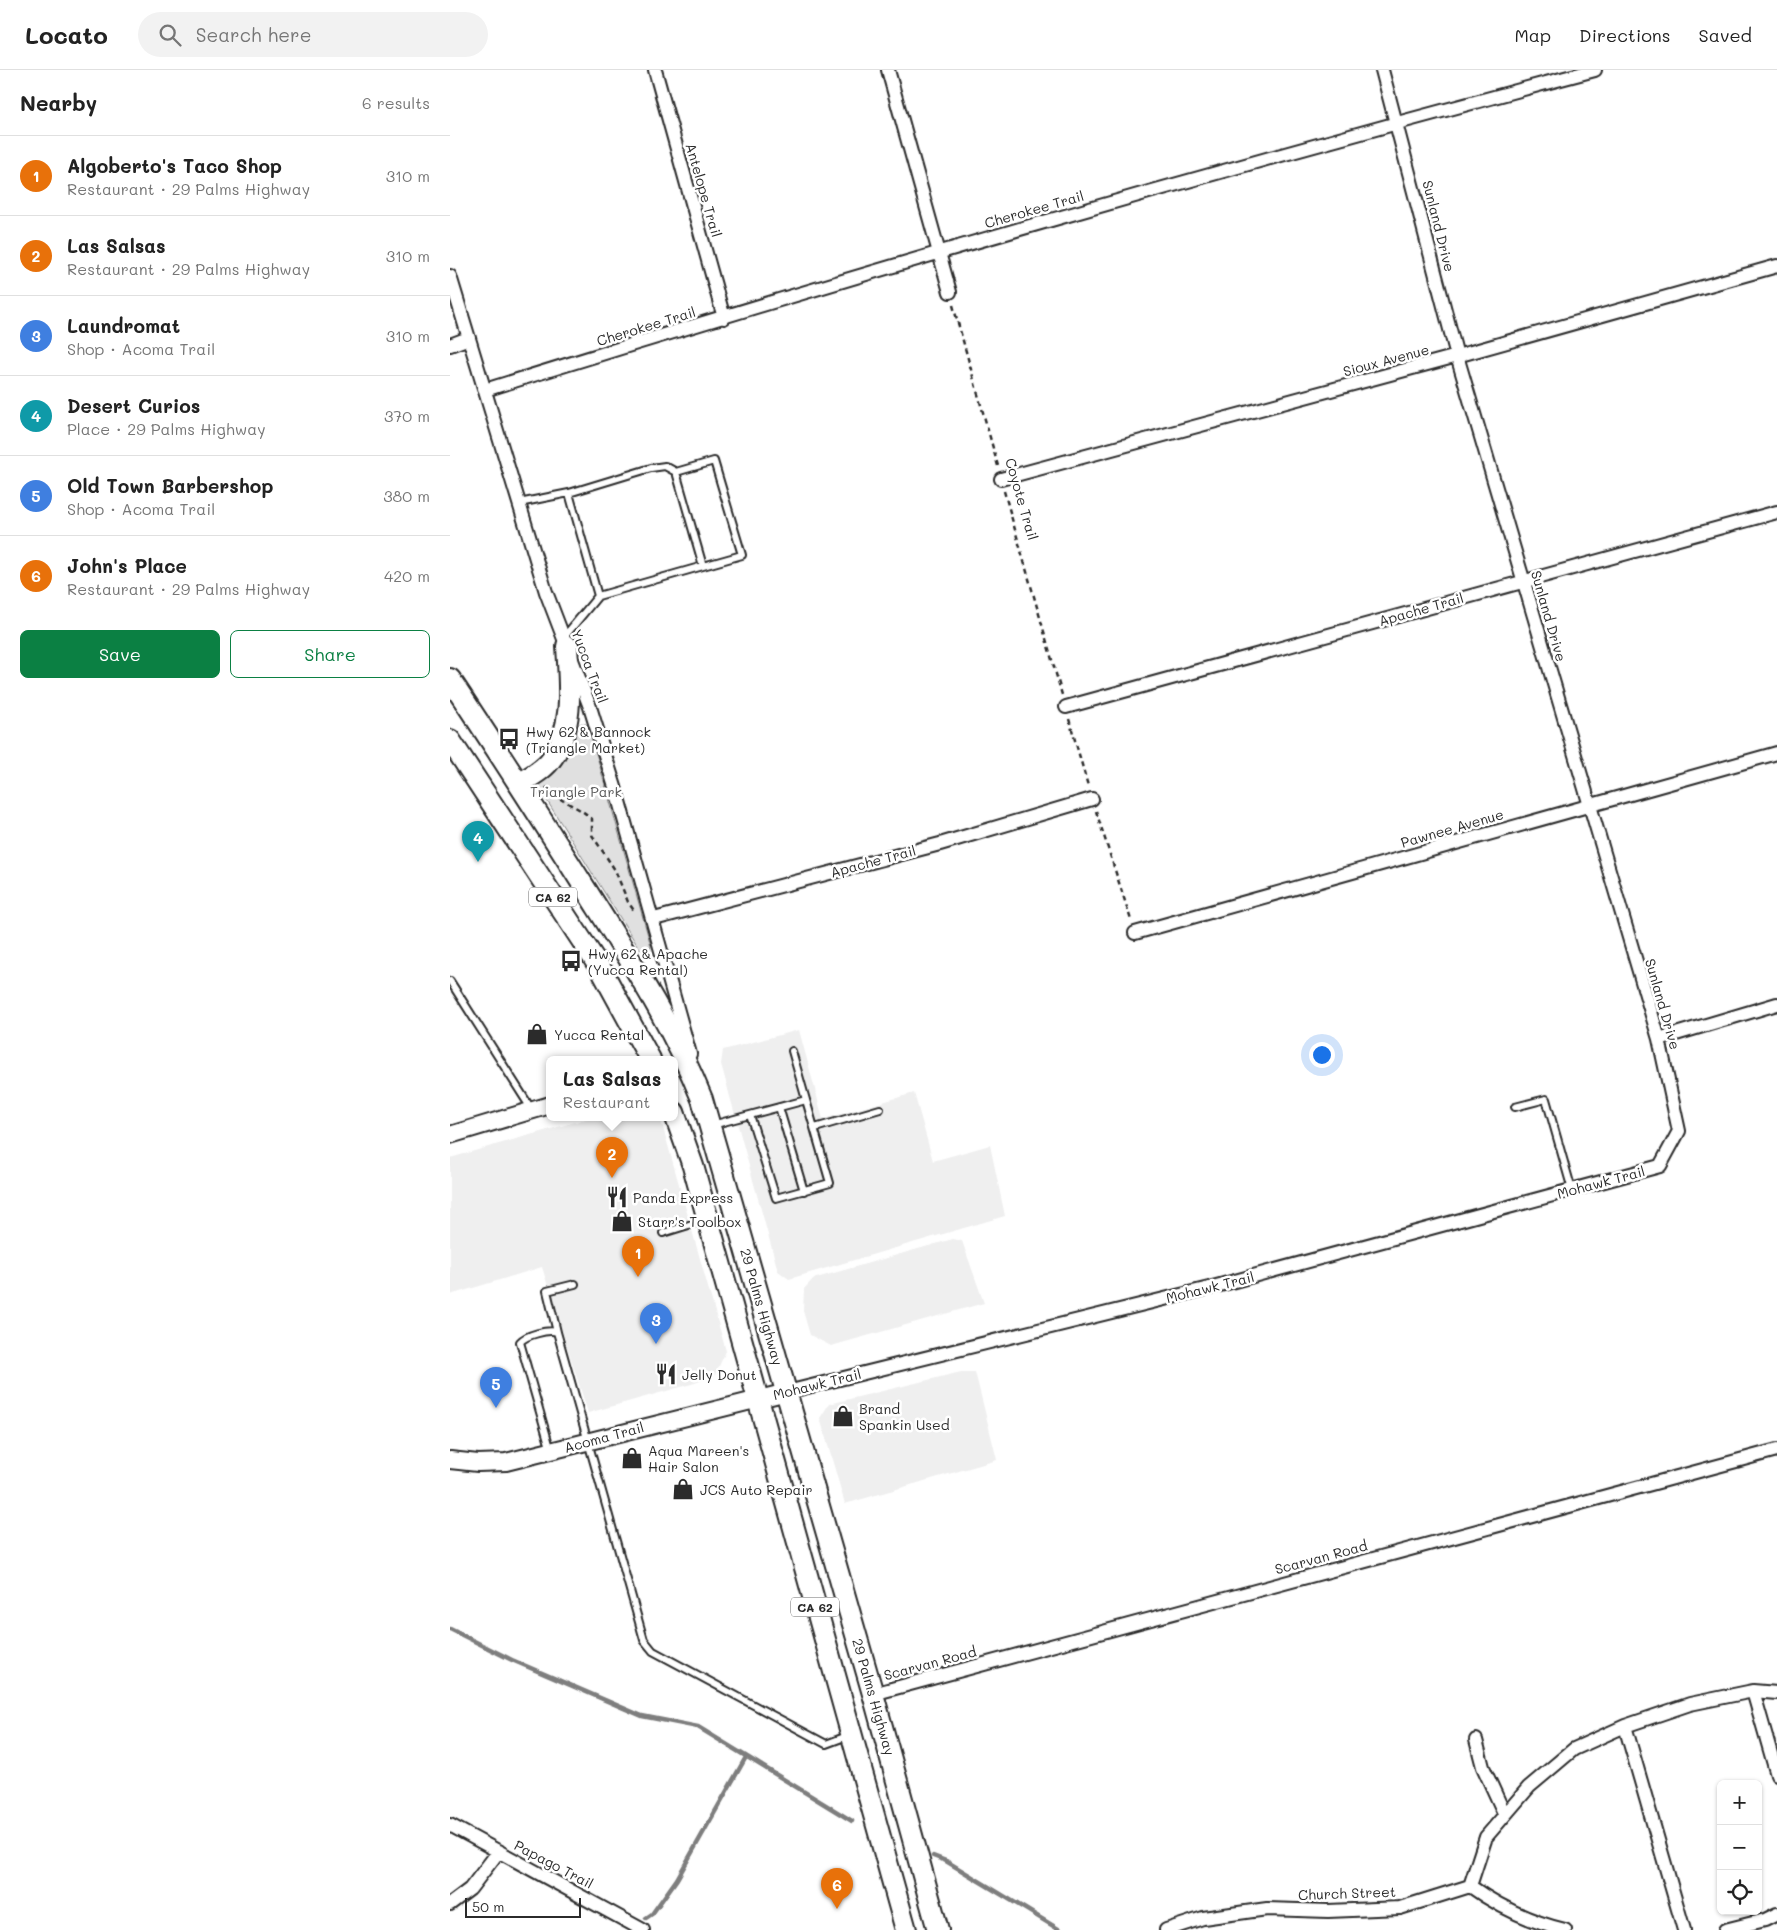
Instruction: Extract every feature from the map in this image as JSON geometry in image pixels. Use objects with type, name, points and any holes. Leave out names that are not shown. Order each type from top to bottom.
[{"type":"main road","points":[[519,784],[537,773],[552,758],[570,707],[565,642]]},
{"type":"main road","name":"29 Palms Highway","points":[[450,680],[519,784],[650,992],[685,1057],[702,1099],[873,1694],[938,1930]]},
{"type":"main road","name":"CA 62","points":[[450,740],[602,971],[648,1056]]},
{"type":"main road","name":"29 Palms Highway","points":[[677,1121],[708,1220],[906,1930]]},
{"type":"street","name":"Antelope Trail","points":[[655,70],[724,318]]},
{"type":"street","points":[[888,70],[950,292]]},
{"type":"street","name":"Sunland Drive","points":[[1382,70],[1457,356],[1659,1039],[1679,1131],[1660,1166]]},
{"type":"street","name":"Cherokee Trail","points":[[485,390],[938,251],[1397,122],[1595,70]]},
{"type":"street","name":"Sioux Avenue","points":[[1001,479],[1457,356],[1777,266]]},
{"type":"street","name":"Yucca Trail","points":[[450,276],[546,592],[593,716],[652,914],[702,1099]]},
{"type":"street","points":[[450,345],[469,338]]},
{"type":"street","name":"Apache Trail","points":[[1066,708],[1524,580],[1777,512]]},
{"type":"street","name":"Pawnee Avenue","points":[[1135,933],[1588,804],[1777,753]]},
{"type":"street","name":"Apache Trail","points":[[652,914],[940,844],[1092,799]]},
{"type":"street","points":[[1659,1039],[1777,1004]]},
{"type":"street","points":[[450,1135],[546,1106]]},
{"type":"street","name":"Mohawk Trail","points":[[757,1399],[1209,1288],[1660,1166]]},
{"type":"street","name":"Acoma Trail","points":[[450,1460],[478,1463],[506,1462],[757,1399]]},
{"type":"street","name":"Scarvan Road","points":[[873,1694],[1777,1450]]},
{"type":"street","points":[[1753,1691],[1777,1775]]},
{"type":"street","points":[[1565,1930],[1547,1928],[1494,1904],[1470,1886],[1486,1837],[1529,1787],[1574,1748],[1625,1726],[1690,1704],[1753,1691],[1777,1693]]},
{"type":"street","points":[[1625,1726],[1684,1930]]},
{"type":"street","points":[[1476,1740],[1484,1767],[1504,1815]]},
{"type":"street","name":"Papago Trail","points":[[450,1825],[643,1930]]},
{"type":"street","points":[[450,1904],[470,1889],[498,1851]]},
{"type":"street","name":"Church Street","points":[[1166,1930],[1203,1918],[1267,1909],[1328,1911],[1400,1908],[1470,1886]]},
{"type":"street","points":[[1725,1930],[1765,1920],[1777,1914]]},
{"type":"lane","points":[[565,642],[598,596],[742,555],[714,461],[676,472]]},
{"type":"lane","points":[[519,502],[569,493],[651,468],[666,466],[676,472],[703,566]]},
{"type":"lane","points":[[569,493],[598,596]]},
{"type":"lane","points":[[450,981],[532,1110]]},
{"type":"lane","points":[[750,1115],[776,1198],[830,1183],[792,1051]]},
{"type":"lane","points":[[1515,1107],[1546,1099],[1572,1190]]},
{"type":"lane","points":[[711,1126],[806,1100]]},
{"type":"lane","points":[[780,1107],[804,1191]]},
{"type":"lane","points":[[815,1128],[880,1109]]},
{"type":"lane","points":[[663,1233],[708,1220]]},
{"type":"lane","points":[[575,1284],[548,1291],[557,1332],[644,1640],[653,1651],[826,1744],[851,1735]]},
{"type":"lane","points":[[551,1451],[520,1342],[524,1338],[552,1330],[557,1332]]},
{"type":"path","name":"Coyote Trail","points":[[950,292],[1092,799],[1135,933]]},
{"type":"path","points":[[537,773],[553,796],[585,813],[592,819],[592,835],[615,870],[633,911],[641,914],[652,914]]},
{"type":"shaded area","points":[[799,1030],[823,1119],[914,1093],[933,1161],[990,1145],[1005,1216],[789,1279],[778,1271],[721,1064],[723,1050]]},
{"type":"shaded area","points":[[579,1121],[661,1121],[726,1351],[715,1375],[695,1383],[588,1413],[542,1267],[450,1295],[450,1158]]},
{"type":"shaded area","points":[[953,1239],[962,1241],[984,1303],[831,1346],[810,1335],[803,1311],[804,1289],[813,1279]]},
{"type":"shaded area","points":[[961,1372],[975,1372],[997,1460],[845,1504],[820,1418],[829,1404]]},
{"type":"green space","name":"Triangle Park","points":[[582,723],[588,725],[651,946],[649,955],[639,948],[536,783],[575,727]]},
{"type":"waterway","points":[[450,1629],[512,1660],[642,1716],[698,1727],[852,1821]]},
{"type":"waterway","points":[[646,1918],[652,1914],[677,1879],[746,1757]]},
{"type":"waterway","points":[[933,1856],[946,1861],[1060,1930]]},
{"type":"place","name":"Hwy 62 & Bannock (Triangle Market)","points":[[509,739]]},
{"type":"place","name":"Desert Curios","points":[[478,862]]},
{"type":"place","name":"Hwy 62 & Apache (Yucca Rental)","points":[[571,961]]},
{"type":"place","name":"Yucca Rental","points":[[537,1034]]},
{"type":"place","name":"Las Salsas","points":[[612,1178]]},
{"type":"place","name":"Panda Express","points":[[617,1197]]},
{"type":"place","name":"Starr's Toolbox","points":[[622,1221]]},
{"type":"place","name":"Algoberto's Taco Shop","points":[[638,1277]]},
{"type":"place","name":"Laundromat","points":[[656,1344]]},
{"type":"place","name":"Jelly Donut","points":[[666,1374]]},
{"type":"place","name":"Old Town Barbershop","points":[[496,1408]]},
{"type":"place","name":"Brand Spankin Used","points":[[843,1416]]},
{"type":"place","name":"Aqua Mareen's Hair Salon","points":[[632,1458]]},
{"type":"place","name":"JCS Auto Repair","points":[[683,1489]]},
{"type":"place","name":"John's Place","points":[[837,1909]]}]
